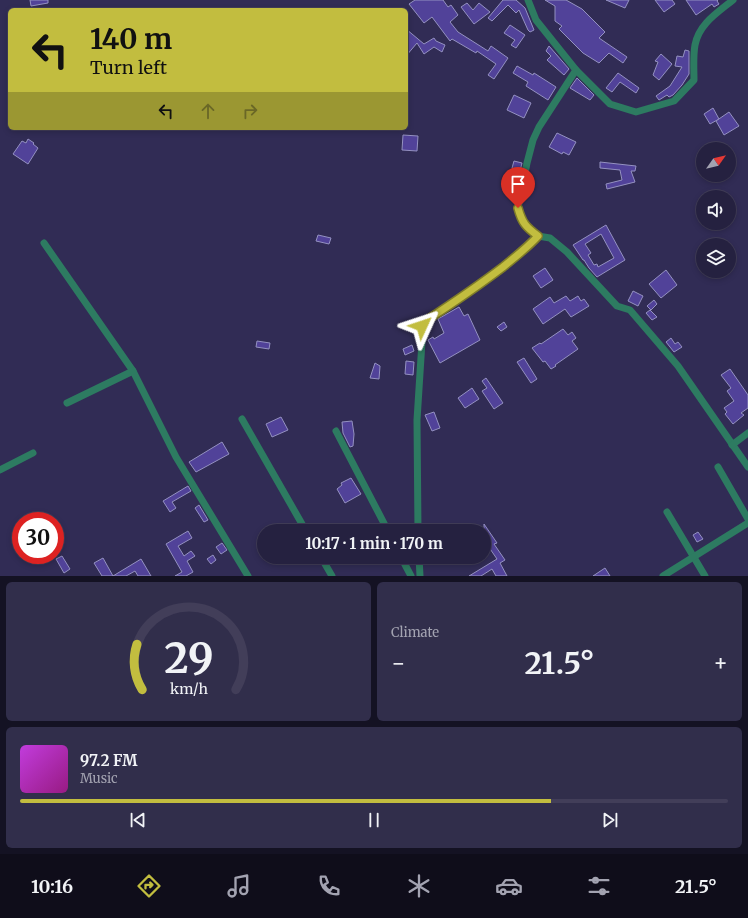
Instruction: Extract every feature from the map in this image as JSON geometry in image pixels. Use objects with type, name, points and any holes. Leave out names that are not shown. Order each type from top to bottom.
[{"type":"street","points":[[528,0],[536,20],[576,70],[610,104],[636,112],[674,101],[694,80],[695,45],[700,31],[707,21],[733,0]]},
{"type":"street","points":[[576,70],[539,127],[534,140],[527,163],[518,208],[521,220],[527,228],[538,236],[550,238],[567,252],[617,306],[630,310],[678,366],[748,467]]},
{"type":"street","points":[[418,524],[417,420],[422,326],[427,320],[476,288],[528,247],[538,236]]},
{"type":"street","points":[[44,243],[133,371],[176,457],[248,576]]},
{"type":"street","points":[[67,402],[133,371]]},
{"type":"street","points":[[242,420],[302,524]]},
{"type":"street","points":[[336,431],[384,524]]},
{"type":"street","points":[[732,445],[748,433]]},
{"type":"street","points":[[0,470],[33,453]]},
{"type":"street","points":[[718,467],[748,519]]},
{"type":"street","points":[[666,512],[705,576]]},
{"type":"street","points":[[663,576],[748,523]]},
{"type":"street","points":[[325,564],[332,576]]},
{"type":"street","points":[[405,564],[411,576]]},
{"type":"street","points":[[420,564],[420,576]]},
{"type":"building","points":[[30,0],[48,0],[48,3],[31,6]]},
{"type":"building","points":[[415,0],[443,0],[448,7],[451,5],[458,15],[450,22],[458,32],[488,51],[491,46],[508,58],[494,79],[488,75],[496,64],[477,51],[476,53],[452,39],[450,41],[432,17],[424,23],[409,4]]},
{"type":"building","points":[[503,0],[516,0],[525,8],[534,30],[530,32],[519,10],[516,13],[508,5],[492,21],[488,18]]},
{"type":"building","points":[[545,0],[566,0],[582,9],[605,32],[599,38],[627,57],[623,63],[609,53],[599,63],[583,53],[559,29],[562,26],[555,21],[555,6]]},
{"type":"building","points":[[606,0],[629,0],[625,8]]},
{"type":"building","points":[[655,0],[672,0],[675,4],[664,12]]},
{"type":"building","points":[[686,0],[718,0],[717,1],[719,4],[714,7],[712,4],[696,15]]},
{"type":"building","points":[[467,3],[473,10],[479,3],[490,12],[474,24],[461,7]]},
{"type":"building","points":[[510,25],[525,35],[516,48],[511,45],[515,40],[504,33]]},
{"type":"building","points":[[408,31],[424,44],[434,38],[436,41],[445,45],[442,52],[434,47],[424,54],[417,43],[408,54]]},
{"type":"building","points":[[549,46],[569,69],[564,75],[547,60],[551,56],[546,51]]},
{"type":"building","points":[[685,50],[689,51],[689,74],[673,95],[669,97],[667,95],[659,100],[656,96],[670,86],[682,67],[675,66],[677,56],[683,57]]},
{"type":"building","points":[[661,54],[672,64],[659,80],[653,75],[658,62],[655,61]]},
{"type":"building","points":[[517,66],[533,75],[534,73],[556,87],[548,100],[526,86],[528,82],[513,73]]},
{"type":"building","points":[[618,73],[639,88],[636,93],[620,82],[612,92],[606,88]]},
{"type":"building","points":[[577,78],[594,95],[590,100],[570,88]]},
{"type":"building","points":[[514,95],[531,103],[524,118],[507,110]]},
{"type":"building","points":[[713,108],[719,119],[710,124],[704,114]]},
{"type":"building","points":[[729,112],[739,126],[724,135],[716,121]]},
{"type":"building","points":[[557,133],[576,142],[569,155],[563,152],[562,154],[549,147]]},
{"type":"building","points":[[403,135],[418,136],[417,151],[402,150]]},
{"type":"building","points":[[28,139],[38,148],[28,164],[13,154],[22,141],[26,143]]},
{"type":"building","points":[[514,161],[522,163],[520,171],[512,168]]},
{"type":"building","points":[[600,162],[636,166],[635,171],[631,171],[635,182],[607,189],[606,184],[622,180],[620,170],[600,168]]},
{"type":"building","points":[[606,225],[625,260],[597,277],[573,245]],"holes":[[[601,234],[614,258],[598,267],[597,264],[594,265],[588,255],[591,253],[585,244]]]},
{"type":"building","points":[[318,235],[331,238],[329,244],[316,241]]},
{"type":"building","points":[[545,268],[553,280],[541,288],[533,276]]},
{"type":"building","points":[[666,270],[677,285],[661,298],[649,284]]},
{"type":"building","points":[[633,291],[643,296],[638,306],[628,301]]},
{"type":"building","points":[[566,296],[570,301],[578,296],[581,301],[584,299],[589,306],[571,317],[565,309],[543,324],[533,309],[550,297],[554,303]]},
{"type":"building","points":[[654,300],[657,304],[651,310],[647,306]]},
{"type":"building","points":[[459,307],[464,316],[468,314],[480,340],[440,363],[428,340],[433,337],[434,339],[444,333],[438,319]]},
{"type":"building","points":[[650,310],[657,317],[652,320],[646,313]]},
{"type":"building","points":[[504,322],[507,327],[501,331],[497,327]]},
{"type":"building","points":[[563,329],[568,335],[572,332],[576,338],[572,341],[578,349],[551,369],[545,361],[543,362],[532,348],[540,343],[541,344]]},
{"type":"building","points":[[671,338],[675,344],[678,342],[682,347],[674,352],[666,342]]},
{"type":"building","points":[[257,341],[270,343],[269,349],[256,347]]},
{"type":"building","points":[[412,345],[414,351],[405,355],[403,349]]},
{"type":"building","points":[[524,358],[537,379],[531,383],[517,362]]},
{"type":"building","points":[[406,361],[414,362],[413,375],[405,374]]},
{"type":"building","points":[[375,363],[380,366],[379,379],[370,378]]},
{"type":"building","points":[[730,369],[748,395],[748,408],[741,413],[744,415],[733,424],[725,414],[727,412],[724,408],[734,401],[727,391],[731,388],[721,375]]},
{"type":"building","points":[[486,378],[503,403],[494,409],[482,391],[487,388],[482,381]]},
{"type":"building","points":[[472,388],[479,399],[465,408],[458,398]]},
{"type":"building","points":[[434,412],[440,428],[432,431],[425,415]]},
{"type":"building","points":[[281,417],[288,430],[272,437],[266,424]]},
{"type":"building","points":[[352,421],[354,434],[353,446],[350,447],[343,433],[342,422]]},
{"type":"building","points":[[222,442],[229,454],[196,472],[189,462]]},
{"type":"building","points":[[351,478],[361,494],[345,503],[337,489],[342,485],[341,483]]},
{"type":"building","points":[[188,486],[191,491],[172,502],[176,508],[170,512],[163,501]]},
{"type":"building","points":[[199,505],[208,520],[204,522],[195,508]]},
{"type":"building","points":[[188,531],[192,538],[178,546],[184,556],[191,551],[195,556],[187,561],[193,572],[186,576],[175,576],[182,572],[166,544]]},
{"type":"building","points":[[698,532],[703,539],[697,542],[693,535]]},
{"type":"building","points":[[491,534],[497,543],[494,544],[505,560],[500,563],[507,576],[496,576],[492,569],[481,576],[469,576],[491,564],[497,559],[491,550]]},
{"type":"building","points":[[222,543],[227,550],[221,554],[216,547]]},
{"type":"building","points":[[213,555],[216,560],[211,564],[207,559]]},
{"type":"building","points":[[103,558],[113,576],[102,576],[94,563]]},
{"type":"building","points":[[64,559],[70,569],[64,573],[59,564],[64,564]]},
{"type":"building","points":[[141,559],[151,576],[138,576],[135,571],[126,576],[113,576]]},
{"type":"building","points":[[605,568],[610,576],[593,576]]},
{"type":"route","points":[[422,326],[427,320],[476,288],[528,247],[538,236],[527,228],[521,220],[518,208]]}]
